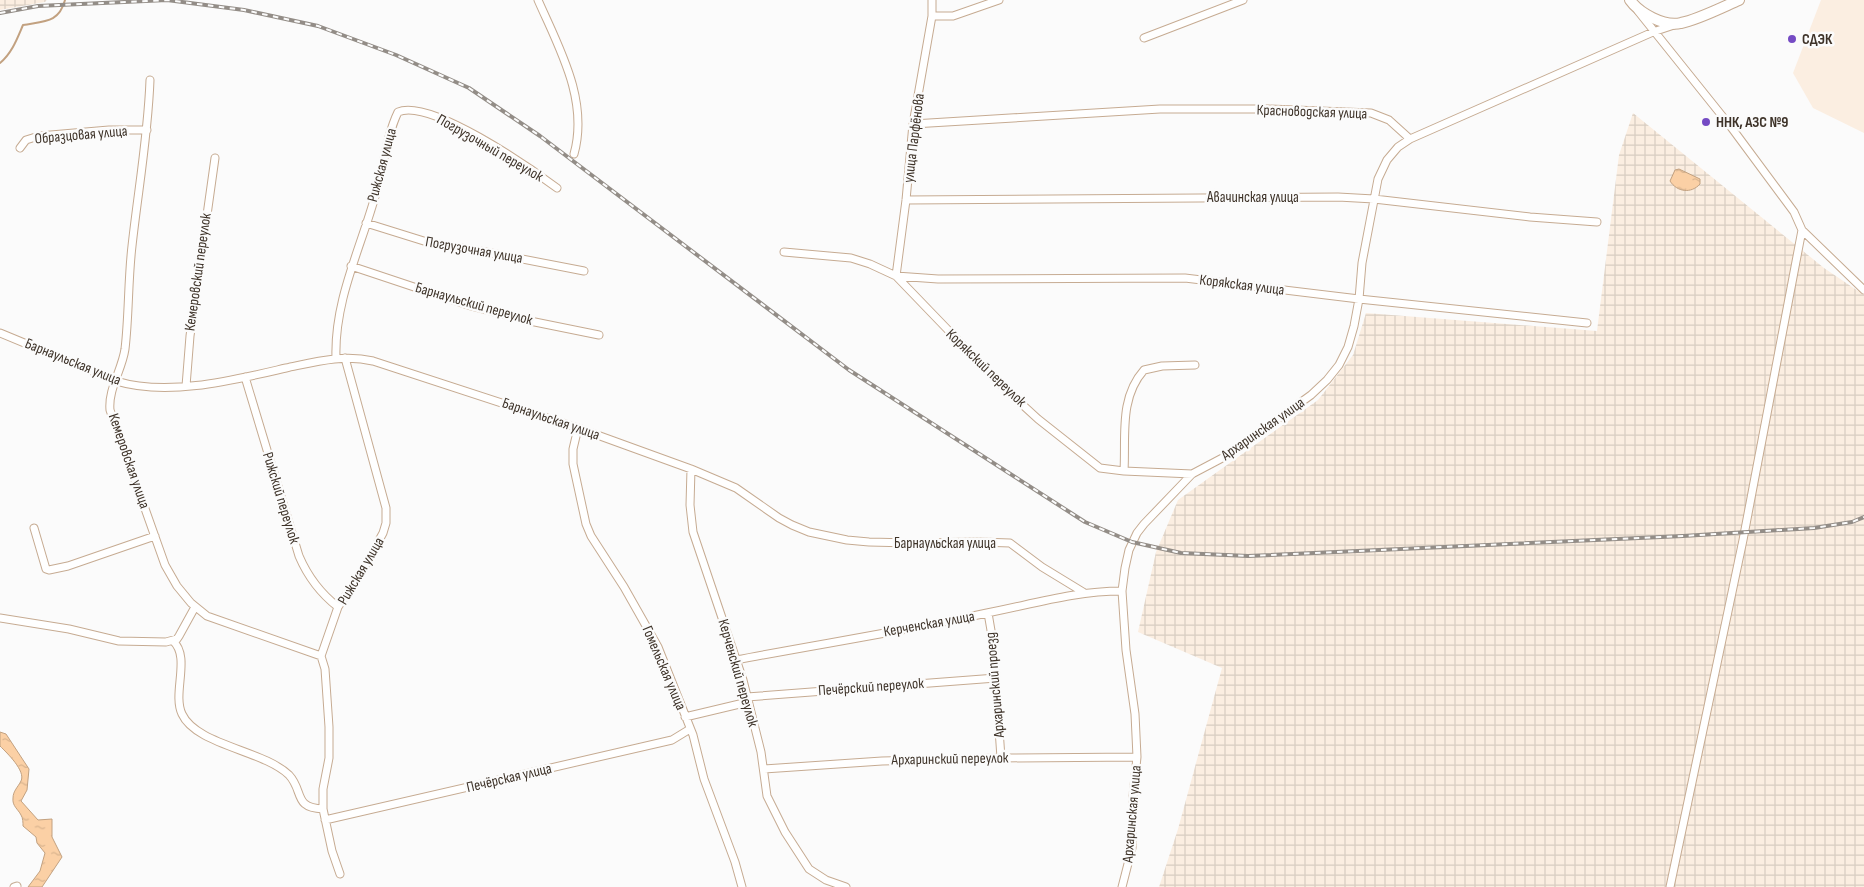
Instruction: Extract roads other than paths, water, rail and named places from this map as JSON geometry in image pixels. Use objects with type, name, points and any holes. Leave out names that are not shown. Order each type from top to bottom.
[{"type":"street","points":[[538,0],[575,91],[579,125],[574,154]]},
{"type":"street","name":"улица Парфёнова","points":[[896,276],[913,124],[932,16],[932,0]]},
{"type":"street","points":[[932,16],[953,16],[999,0]]},
{"type":"street","points":[[1144,38],[1243,0]]},
{"type":"street","points":[[1410,139],[1653,32],[1680,24],[1739,0]]},
{"type":"street","points":[[1632,3],[1656,21],[1680,24]]},
{"type":"street","points":[[1632,3],[1653,32],[1737,135],[1794,212],[1802,230],[1864,290]]},
{"type":"street","name":"Кемеровская улица","points":[[150,80],[147,130],[139,180],[130,265],[125,349],[116,381],[110,393],[110,410],[170,575],[195,607],[214,619],[321,656]]},
{"type":"street","name":"Погрузочный переулок","points":[[395,118],[398,112],[408,109],[446,119],[527,166],[557,188]]},
{"type":"street","name":"Красноводская улица","points":[[913,124],[1160,109],[1278,110],[1371,113],[1388,120],[1410,139]]},
{"type":"street","name":"Рижская улица","points":[[336,358],[337,328],[343,298],[376,192],[395,118]]},
{"type":"street","name":"Образцовая улица","points":[[20,148],[26,140],[40,136],[109,130],[147,130]]},
{"type":"street","name":"Архаринская улица","points":[[1122,887],[1132,848],[1133,796],[1137,757],[1135,714],[1126,650],[1122,591],[1129,550],[1136,533],[1192,474],[1228,455],[1311,395],[1339,365],[1348,347],[1360,299],[1362,263],[1378,179],[1387,160],[1398,147],[1410,139]]},
{"type":"street","name":"Кемеровский переулок","points":[[186,386],[190,336],[215,158]]},
{"type":"street","name":"Авачинская улица","points":[[906,200],[1309,197],[1374,199],[1486,213],[1597,222]]},
{"type":"street","name":"Погрузочная улица","points":[[366,223],[427,242],[584,271]]},
{"type":"street","points":[[1670,887],[1745,532],[1802,230]]},
{"type":"street","name":"Корякский переулок","points":[[784,252],[851,258],[896,276],[960,344],[1038,418],[1100,468],[1192,474]]},
{"type":"street","name":"Барнаульский переулок","points":[[352,266],[471,306],[525,320],[600,335]]},
{"type":"street","name":"Корякская улица","points":[[896,276],[938,280],[1186,278],[1587,323]]},
{"type":"street","name":"Барнаульская улица","points":[[0,333],[116,381],[129,385],[152,387],[186,386],[245,377],[336,358],[373,361],[578,428],[692,469],[736,488],[792,525],[826,536],[847,540],[1010,543],[1042,567],[1083,592]]},
{"type":"street","name":"Рижская улица","points":[[321,656],[338,607],[365,565],[386,524],[386,508],[345,358]]},
{"type":"street","points":[[1124,471],[1126,408],[1134,383],[1144,370],[1162,366],[1195,365]]},
{"type":"street","name":"Рижский переулок","points":[[245,377],[299,556],[308,575],[320,591],[338,607]]},
{"type":"street","name":"Гомельская улица","points":[[578,428],[572,464],[586,524],[591,536],[624,587],[658,647],[693,735],[704,780],[735,862],[742,887]]},
{"type":"street","name":"Керченский переулок","points":[[692,469],[690,505],[693,532],[748,699],[764,769],[767,796],[797,853],[809,869],[826,880],[846,887]]},
{"type":"street","points":[[34,528],[46,569],[49,570],[68,566],[155,536]]},
{"type":"street","name":"Керченская улица","points":[[736,660],[988,613],[1083,592],[1122,591]]},
{"type":"street","points":[[172,641],[179,636],[195,607]]},
{"type":"street","name":"Архаринский проезд","points":[[988,613],[993,642],[1001,758]]},
{"type":"street","points":[[0,618],[69,629],[119,641],[172,641],[178,645],[181,665],[178,702],[180,712],[187,723],[212,738],[280,768],[292,778],[306,805],[312,808],[323,809]]},
{"type":"street","points":[[321,656],[325,668],[329,728],[329,758],[324,782],[323,809],[340,874]]},
{"type":"street","name":"Печёрский переулок","points":[[685,717],[748,699],[996,678]]},
{"type":"street","name":"Печёрская улица","points":[[325,820],[672,740],[690,729]]},
{"type":"street","name":"Архаринский переулок","points":[[764,769],[882,761],[1137,757]]},
{"type":"water","points":[[1679,169],[1700,179],[1700,184],[1688,190],[1676,188],[1670,181],[1675,170]]},
{"type":"water","points":[[0,732],[6,734],[29,769],[27,790],[21,801],[38,820],[52,819],[52,837],[62,857],[42,887],[28,887],[40,871],[45,853],[37,843],[36,837],[23,826],[22,816],[13,803],[14,793],[22,777],[15,762],[0,746]]},
{"type":"waterway","points":[[0,63],[11,50],[23,25],[50,20],[59,13],[65,0]]},
{"type":"railway","points":[[0,13],[38,6],[167,0],[244,10],[318,26],[396,55],[469,88],[540,136],[849,370],[1085,522],[1132,542],[1181,553],[1248,556],[1683,536],[1814,528],[1852,522],[1864,517]]},
{"type":"place","name":"СДЭК","points":[[1792,39]]},
{"type":"place","name":"ННК, АЗС №9","points":[[1706,122]]}]
